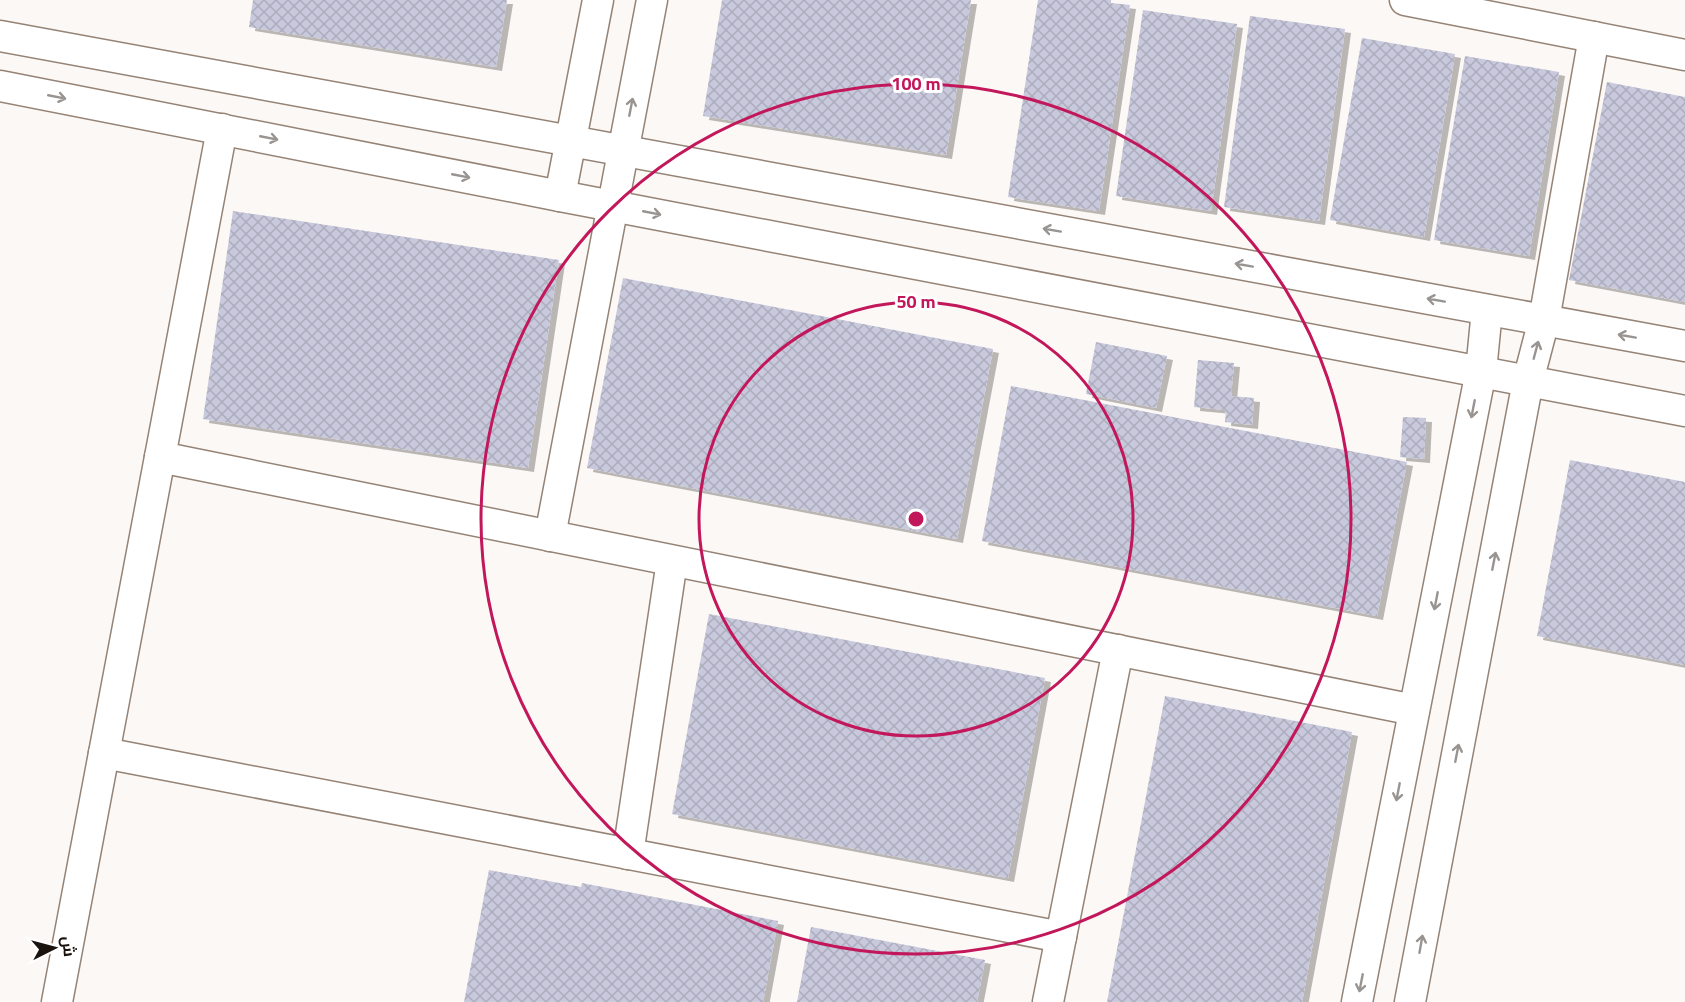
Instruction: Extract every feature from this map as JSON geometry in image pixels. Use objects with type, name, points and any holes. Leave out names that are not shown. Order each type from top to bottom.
[{"type":"street","points":[[560,196],[598,0]]},
{"type":"street","points":[[550,536],[652,0]]},
{"type":"street","points":[[1419,1],[1685,55]]},
{"type":"street","points":[[0,36],[1685,346]]},
{"type":"street","points":[[1410,1002],[1528,381],[1544,320],[1594,37]]},
{"type":"street","points":[[0,86],[560,196],[1685,411]]},
{"type":"street","points":[[57,1002],[222,129]]},
{"type":"street","points":[[1357,1002],[1480,371],[1487,310]]},
{"type":"street","points":[[160,457],[1414,710]]},
{"type":"street","points":[[628,854],[672,561]]},
{"type":"street","points":[[1048,1002],[1118,650]]},
{"type":"street","points":[[104,753],[1060,937]]},
{"type":"building","points":[[253,0],[507,0],[496,67],[249,27]]},
{"type":"building","points":[[722,0],[971,0],[946,155],[703,116]]},
{"type":"building","points":[[1038,0],[1111,0],[1111,3],[1130,5],[1099,211],[1008,197]]},
{"type":"building","points":[[1143,10],[1237,24],[1211,211],[1116,196]]},
{"type":"building","points":[[1250,16],[1345,29],[1319,221],[1224,207]]},
{"type":"building","points":[[1362,38],[1455,54],[1424,237],[1330,220]]},
{"type":"building","points":[[1465,56],[1559,72],[1529,256],[1434,240]]},
{"type":"building","points":[[1607,82],[1685,97],[1685,302],[1569,280]]},
{"type":"building","points":[[233,211],[559,260],[528,468],[203,419]]},
{"type":"building","points":[[623,278],[993,349],[957,539],[587,468]]},
{"type":"building","points":[[1096,342],[1167,356],[1156,408],[1086,394]]},
{"type":"building","points":[[1198,360],[1234,363],[1231,396],[1254,398],[1252,425],[1225,422],[1226,410],[1194,407]]},
{"type":"building","points":[[1011,386],[1407,462],[1377,616],[982,541]]},
{"type":"building","points":[[1403,417],[1426,418],[1424,459],[1400,457]]},
{"type":"building","points":[[1570,460],[1685,482],[1685,665],[1537,636]]},
{"type":"building","points":[[709,614],[1045,678],[1008,878],[672,814]]},
{"type":"building","points":[[1165,696],[1352,732],[1302,1002],[1107,1002]]},
{"type":"building","points":[[489,870],[581,887],[582,883],[778,921],[763,1002],[464,1002]]},
{"type":"building","points":[[811,927],[985,960],[977,1002],[797,1002]]}]
